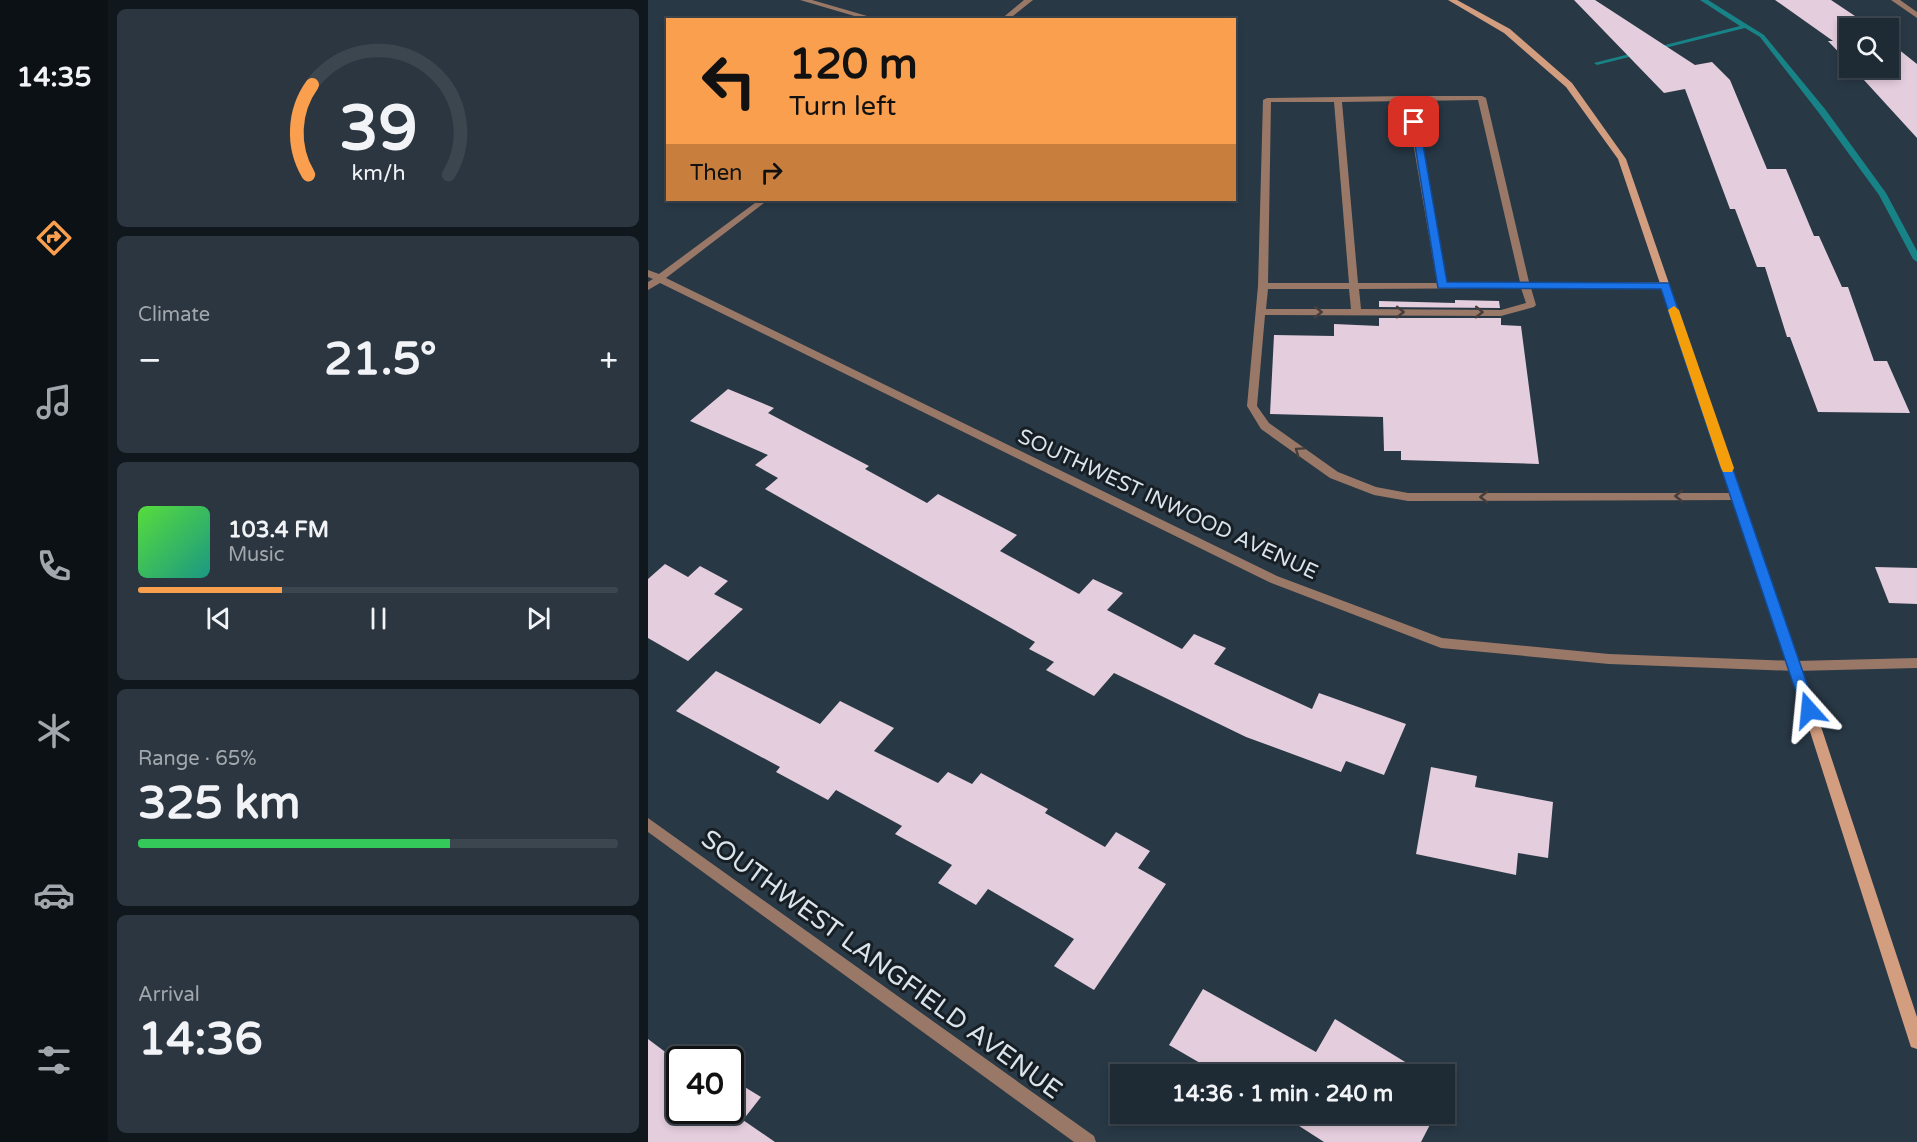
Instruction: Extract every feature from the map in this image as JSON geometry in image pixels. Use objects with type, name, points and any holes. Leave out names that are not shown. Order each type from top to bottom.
[{"type":"street","points":[[804,0],[871,18]]},
{"type":"street","points":[[1006,18],[1029,0]]},
{"type":"street","points":[[1452,0],[1507,32],[1569,85],[1622,159],[1795,666],[1917,1041]]},
{"type":"street","points":[[1895,0],[1917,16]]},
{"type":"street","points":[[1410,98],[1442,286]]},
{"type":"street","points":[[1260,312],[1501,313],[1531,305],[1482,98],[1268,100],[1263,286],[1260,312],[1252,406],[1265,426],[1334,475],[1374,491],[1408,497],[1737,497]]},
{"type":"street","points":[[1338,99],[1356,312]]},
{"type":"street","points":[[648,287],[653,276],[763,201]]},
{"type":"street","name":"SOUTHWEST INWOOD AVENUE","points":[[653,276],[1273,579],[1441,642],[1610,659],[1795,666],[1917,663]]},
{"type":"street","points":[[1263,286],[1665,285]]},
{"type":"street","name":"SOUTHWEST LANGFIELD AVENUE","points":[[648,824],[1088,1142]]},
{"type":"building","points":[[1574,0],[1595,0],[1695,65],[1712,62],[1730,80],[1767,169],[1786,169],[1814,236],[1819,236],[1842,287],[1848,287],[1874,361],[1887,361],[1910,413],[1818,412],[1790,337],[1787,337],[1765,267],[1757,267],[1735,209],[1730,209],[1685,89],[1664,93]]},
{"type":"building","points":[[1775,0],[1831,0],[1858,18],[1839,18],[1839,52],[1828,41],[1833,41]]},
{"type":"building","points":[[1899,50],[1917,64],[1917,138],[1862,78],[1899,78]]},
{"type":"building","points":[[1455,300],[1499,301],[1500,308],[1379,307],[1379,301],[1455,303]]},
{"type":"building","points":[[1379,318],[1501,318],[1501,325],[1521,326],[1539,464],[1401,460],[1401,451],[1384,451],[1383,417],[1270,414],[1274,335],[1334,336],[1334,324],[1379,326]]},
{"type":"building","points":[[728,389],[774,408],[768,413],[869,466],[865,469],[927,503],[938,494],[1017,535],[1000,551],[1079,594],[1093,579],[1123,593],[1107,610],[1182,649],[1194,634],[1226,648],[1214,664],[1312,709],[1319,693],[1406,724],[1384,775],[1346,761],[1341,772],[1246,737],[1114,673],[1094,696],[1046,670],[1054,662],[1029,649],[1035,642],[765,489],[778,478],[755,465],[768,455],[690,421]]},
{"type":"building","points":[[665,564],[688,577],[700,566],[728,581],[714,594],[743,609],[688,661],[648,638],[648,579]]},
{"type":"building","points":[[1875,567],[1917,568],[1917,604],[1889,603]]},
{"type":"building","points":[[716,671],[820,724],[840,701],[894,728],[874,751],[938,783],[948,772],[972,784],[981,773],[1048,809],[1045,813],[1105,847],[1116,832],[1150,851],[1138,868],[1166,884],[1094,990],[1054,966],[1074,939],[988,889],[976,905],[938,883],[952,865],[895,834],[902,826],[836,790],[828,800],[776,772],[780,767],[676,711]]},
{"type":"building","points":[[1431,767],[1477,776],[1475,787],[1553,802],[1548,858],[1518,853],[1516,875],[1416,854]]},
{"type":"building","points":[[1203,989],[1316,1052],[1335,1019],[1408,1064],[1202,1064],[1169,1045]]},
{"type":"building","points":[[648,1039],[666,1052],[666,1124],[744,1124],[744,1121],[775,1142],[648,1142]]},
{"type":"building","points":[[744,1087],[761,1097],[744,1119]]},
{"type":"building","points":[[1296,1124],[1430,1124],[1421,1142],[1324,1142]]},
{"type":"waterway","points":[[1703,0],[1746,26]]},
{"type":"waterway","points":[[1597,63],[1746,26]]},
{"type":"waterway","points":[[1746,26],[1762,36],[1822,111],[1883,195],[1917,259]]},
{"type":"slow traffic","points":[[1674,310],[1728,468]]},
{"type":"route","points":[[1414,122],[1442,286],[1665,285],[1809,710]]}]
